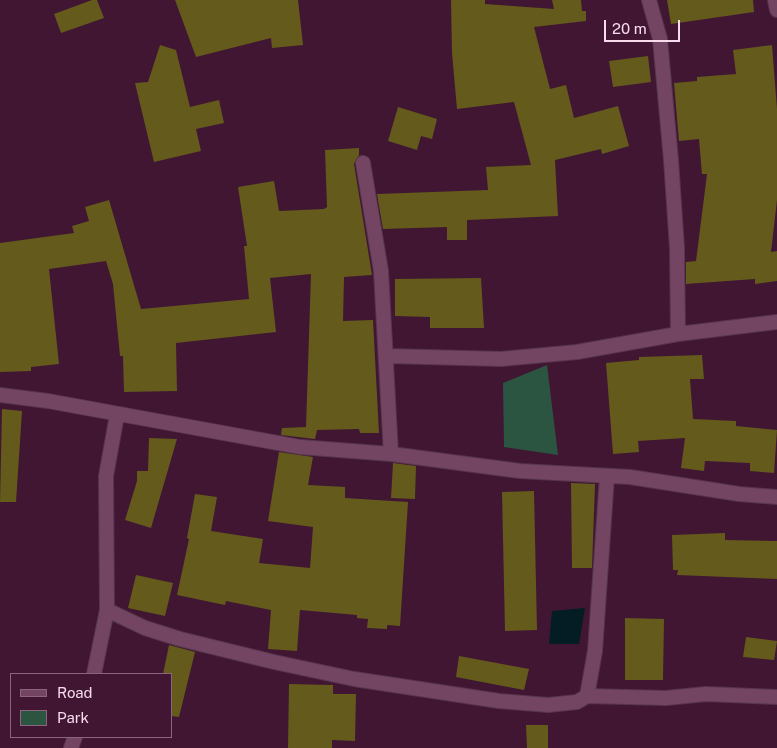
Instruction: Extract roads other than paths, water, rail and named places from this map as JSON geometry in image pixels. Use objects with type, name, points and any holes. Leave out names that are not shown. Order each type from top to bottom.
[{"type":"street","points":[[649,0],[660,39],[671,160],[677,248],[678,334]]},
{"type":"street","points":[[775,0],[777,10]]},
{"type":"street","points":[[363,163],[381,271],[388,356],[391,454]]},
{"type":"street","points":[[388,356],[501,359],[586,351],[678,334],[777,322]]},
{"type":"street","points":[[0,395],[261,441],[391,454],[520,471],[630,477],[739,494],[777,497]]},
{"type":"street","points":[[94,673],[107,610],[106,476],[117,415]]},
{"type":"street","points":[[586,696],[595,651],[607,476]]},
{"type":"street","points":[[107,610],[145,628],[180,639],[354,679],[499,701],[548,705],[577,702],[586,696],[666,698],[706,694],[777,697]]},
{"type":"water","points":[[585,608],[579,644],[549,644],[552,611]]}]
